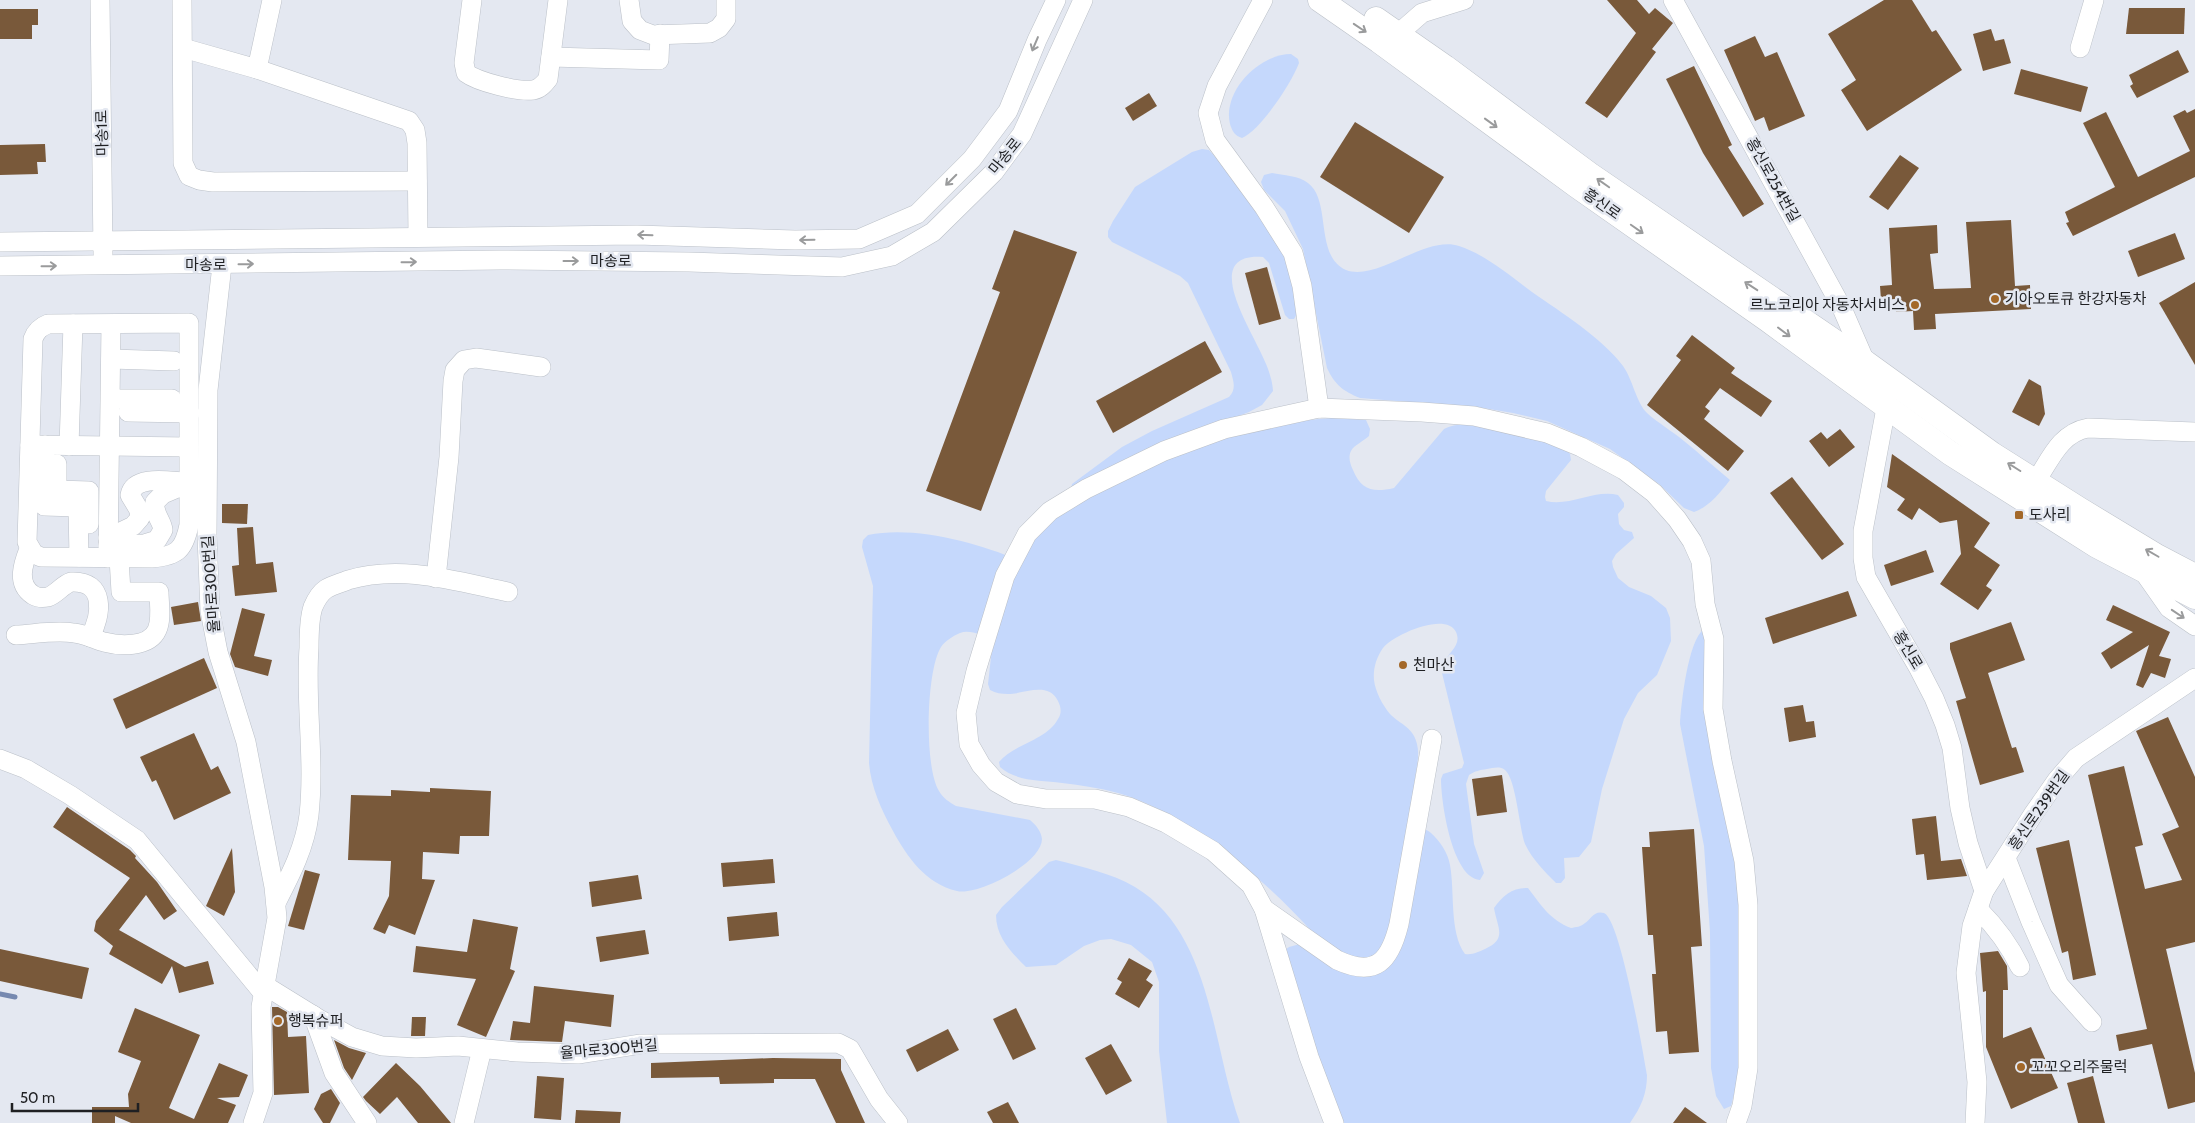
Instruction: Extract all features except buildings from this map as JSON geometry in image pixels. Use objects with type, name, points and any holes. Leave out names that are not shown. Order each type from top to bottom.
[{"type":"main road","name":"흥신로","points":[[1320,0],[1379,40],[1577,186],[1768,320],[1950,453],[2047,516],[2143,571],[2195,597]]},
{"type":"main road","name":"흥신로","points":[[1349,0],[1445,67],[1589,174],[1866,363],[1992,454],[2147,550],[2195,576]]},
{"type":"street","name":"마송1로","points":[[100,0],[103,265]]},
{"type":"street","points":[[182,0],[183,163],[189,176],[213,182],[417,181]]},
{"type":"street","points":[[257,69],[272,0]]},
{"type":"street","points":[[472,0],[464,63],[466,73],[474,79],[495,85],[533,90],[542,87],[548,78],[558,0]]},
{"type":"street","points":[[629,0],[632,21],[640,30],[653,35],[710,33],[719,28],[726,19],[726,0]]},
{"type":"street","name":"마송로","points":[[0,242],[637,234],[795,240],[859,239],[917,214],[972,159],[1008,111],[1037,40],[1056,0]]},
{"type":"street","name":"마송로","points":[[0,266],[500,260],[689,262],[842,267],[892,256],[933,232],[994,172],[1022,134],[1083,0]]},
{"type":"street","points":[[1263,0],[1217,86],[1208,113],[1215,140],[1264,207],[1293,253],[1302,286],[1320,408]]},
{"type":"street","points":[[1398,34],[1422,13],[1464,0]]},
{"type":"street","name":"흥신로254번길","points":[[1673,0],[1824,273],[1866,363]]},
{"type":"street","points":[[2080,48],[2094,0]]},
{"type":"street","points":[[551,56],[658,60],[660,34]]},
{"type":"street","points":[[183,48],[257,69],[409,121],[415,130],[418,143],[418,237]]},
{"type":"street","name":"율마로300번길","points":[[222,264],[208,390],[207,536],[210,611],[218,652],[246,742],[278,918],[261,1007],[262,1093],[253,1123]]},
{"type":"street","points":[[16,634],[65,632],[113,644],[133,644],[149,638],[157,629],[159,592],[121,592],[78,507],[44,506],[50,445],[34,339],[36,333],[41,327],[48,324],[189,323],[214,325]]},
{"type":"street","points":[[102,552],[165,557],[180,549],[186,540],[189,525],[189,323]]},
{"type":"street","points":[[73,324],[50,445],[27,542],[30,549],[34,554],[41,557],[102,552],[157,540],[161,536],[163,526],[155,512],[155,502],[163,494],[189,483]]},
{"type":"street","points":[[102,552],[110,446],[111,324]]},
{"type":"street","points":[[436,578],[449,457],[451,404],[455,370],[464,360],[476,358],[541,366]]},
{"type":"street","points":[[111,359],[174,361]]},
{"type":"street","points":[[1866,363],[1886,408]]},
{"type":"street","points":[[129,372],[190,375]]},
{"type":"street","points":[[111,399],[172,399]]},
{"type":"street","points":[[1334,1123],[1309,1057],[1264,909],[1252,885],[1213,851],[1166,823],[1128,807],[1096,799],[1046,799],[1017,794],[996,782],[981,765],[970,744],[966,712],[976,671],[1006,576],[1027,534],[1050,510],[1086,489],[1181,445],[1224,429],[1320,408],[1474,416],[1547,432],[1581,447],[1631,476],[1654,493],[1677,519],[1692,541],[1701,561],[1705,604],[1714,639],[1713,709],[1722,761],[1744,861],[1748,904],[1748,1068],[1742,1106],[1736,1123]]},
{"type":"street","name":"흥신로","points":[[1886,408],[1862,531],[1866,577],[1918,667],[1945,725],[1952,748],[1960,808],[1968,843],[1984,891]]},
{"type":"street","points":[[128,412],[190,413]]},
{"type":"street","points":[[2036,482],[2064,438],[2078,430],[2088,428],[2195,432]]},
{"type":"street","points":[[50,445],[189,447]]},
{"type":"street","points":[[102,552],[138,522],[140,514],[130,495],[134,487],[138,484],[153,481],[189,483]]},
{"type":"street","points":[[30,549],[24,562],[22,573],[25,587],[33,595],[39,598],[50,596],[71,582],[84,583],[94,591],[100,613],[90,637]]},
{"type":"street","points":[[2143,571],[2169,608],[2195,626]]},
{"type":"street","points":[[276,903],[302,849],[309,813],[310,733],[307,674],[310,621],[316,602],[327,588],[378,573],[404,573],[508,592]]},
{"type":"street","name":"흥신로239번길","points":[[1975,1123],[1977,1082],[1966,973],[1972,926],[1984,891],[2057,780],[2076,758],[2195,678]]},
{"type":"street","points":[[1264,909],[1337,960],[1349,966],[1370,968],[1381,962],[1390,951],[1399,924],[1432,739]]},
{"type":"street","name":"율마로300번길","points":[[0,760],[26,769],[70,795],[137,840],[264,989],[352,1037],[382,1046],[416,1048],[458,1046],[578,1054],[641,1044],[838,1044],[850,1049],[879,1100],[898,1123]]},
{"type":"street","points":[[2006,858],[2031,922],[2059,985],[2092,1022]]},
{"type":"street","points":[[1978,909],[1998,929],[2010,946],[2020,967]]},
{"type":"street","points":[[313,1015],[334,1073],[367,1123]]},
{"type":"street","points":[[464,1123],[482,1049]]},
{"type":"shaded area","points":[[1291,54],[1298,59],[1299,63],[1283,93],[1258,126],[1242,138],[1237,136],[1230,124],[1229,112],[1232,99],[1238,87],[1256,67],[1267,60]]},
{"type":"shaded area","points":[[1202,149],[1209,150],[1216,158],[1265,223],[1285,256],[1296,301],[1297,314],[1294,319],[1289,319],[1285,315],[1269,263],[1263,257],[1245,258],[1235,265],[1232,276],[1238,306],[1268,368],[1273,391],[1262,405],[1249,412],[1170,442],[1071,489],[1072,484],[1122,447],[1152,431],[1229,397],[1233,391],[1234,383],[1231,372],[1188,283],[1180,276],[1112,242],[1108,237],[1108,231],[1113,221],[1135,187],[1192,152]]},
{"type":"shaded area","points":[[1272,173],[1301,179],[1308,183],[1315,191],[1320,202],[1326,241],[1330,253],[1336,263],[1346,270],[1358,272],[1372,270],[1416,252],[1446,244],[1469,250],[1497,266],[1604,345],[1623,366],[1640,403],[1647,413],[1730,480],[1710,503],[1694,512],[1684,508],[1659,484],[1610,449],[1547,421],[1483,408],[1360,398],[1344,390],[1336,383],[1327,368],[1303,249],[1285,211],[1264,190],[1261,182],[1264,175]]},
{"type":"shaded area","points":[[1332,418],[1366,420],[1370,429],[1369,436],[1352,449],[1350,458],[1356,477],[1364,486],[1374,490],[1394,488],[1444,429],[1456,425],[1470,425],[1505,430],[1567,450],[1571,460],[1546,491],[1546,501],[1564,502],[1600,494],[1609,494],[1618,495],[1624,503],[1624,507],[1618,514],[1619,524],[1624,530],[1632,532],[1634,538],[1616,554],[1612,561],[1613,567],[1618,578],[1629,587],[1651,596],[1666,608],[1670,618],[1671,641],[1657,675],[1638,693],[1624,719],[1602,789],[1591,842],[1579,857],[1564,858],[1565,878],[1561,883],[1556,883],[1543,870],[1525,844],[1512,783],[1509,775],[1501,768],[1480,770],[1473,773],[1469,775],[1466,784],[1474,844],[1484,873],[1480,880],[1470,876],[1462,867],[1455,853],[1446,821],[1441,779],[1443,774],[1462,768],[1464,763],[1442,673],[1444,662],[1456,645],[1456,632],[1450,626],[1431,624],[1397,637],[1383,648],[1376,664],[1374,676],[1376,689],[1385,707],[1390,714],[1410,730],[1417,744],[1418,756],[1414,793],[1418,816],[1422,826],[1437,840],[1449,861],[1457,935],[1465,954],[1478,952],[1497,941],[1499,927],[1494,908],[1504,896],[1517,889],[1528,888],[1557,921],[1571,928],[1582,925],[1593,915],[1601,912],[1610,921],[1624,961],[1647,1075],[1643,1100],[1630,1123],[1339,1123],[1285,950],[1300,944],[1314,934],[1295,913],[1249,871],[1198,832],[1171,816],[1145,803],[1118,793],[1083,786],[1022,778],[1000,767],[999,762],[1013,750],[1038,737],[1053,726],[1061,710],[1054,695],[1048,691],[1035,690],[1005,694],[990,690],[988,684],[993,639],[976,633],[964,632],[952,637],[941,647],[932,676],[930,697],[929,741],[934,779],[942,796],[956,806],[1030,820],[1038,828],[1042,839],[1039,848],[1032,858],[1007,876],[979,888],[957,891],[927,876],[911,860],[898,841],[881,806],[874,789],[869,763],[873,586],[862,547],[863,540],[868,535],[905,532],[926,534],[966,542],[1021,561],[1038,535],[1058,516],[1088,497],[1138,472],[1219,440],[1247,432],[1303,421]]},
{"type":"shaded area","points":[[1704,629],[1740,871],[1740,1071],[1731,1106],[1724,1109],[1716,1096],[1711,1068],[1710,932],[1704,846],[1680,724],[1686,674],[1698,635]]},
{"type":"shaded area","points":[[1056,860],[1107,874],[1135,887],[1160,907],[1180,932],[1195,962],[1206,993],[1240,1123],[1167,1123],[1159,1051],[1159,982],[1152,962],[1131,945],[1111,939],[1100,940],[1084,946],[1056,965],[1026,967],[1005,944],[999,930],[996,915],[1049,862]]},
{"type":"waterway","points":[[0,994],[15,997]]},
{"type":"place","name":"기아오토큐 한강자동차","points":[[1995,299]]},
{"type":"place","name":"르노코리아 자동차서비스","points":[[1915,305]]},
{"type":"place","name":"도사리","points":[[2019,515]]},
{"type":"place","name":"천마산","points":[[1403,665]]},
{"type":"place","name":"행복슈퍼","points":[[278,1021]]},
{"type":"place","name":"꼬꼬오리주물럭","points":[[2021,1067]]}]
